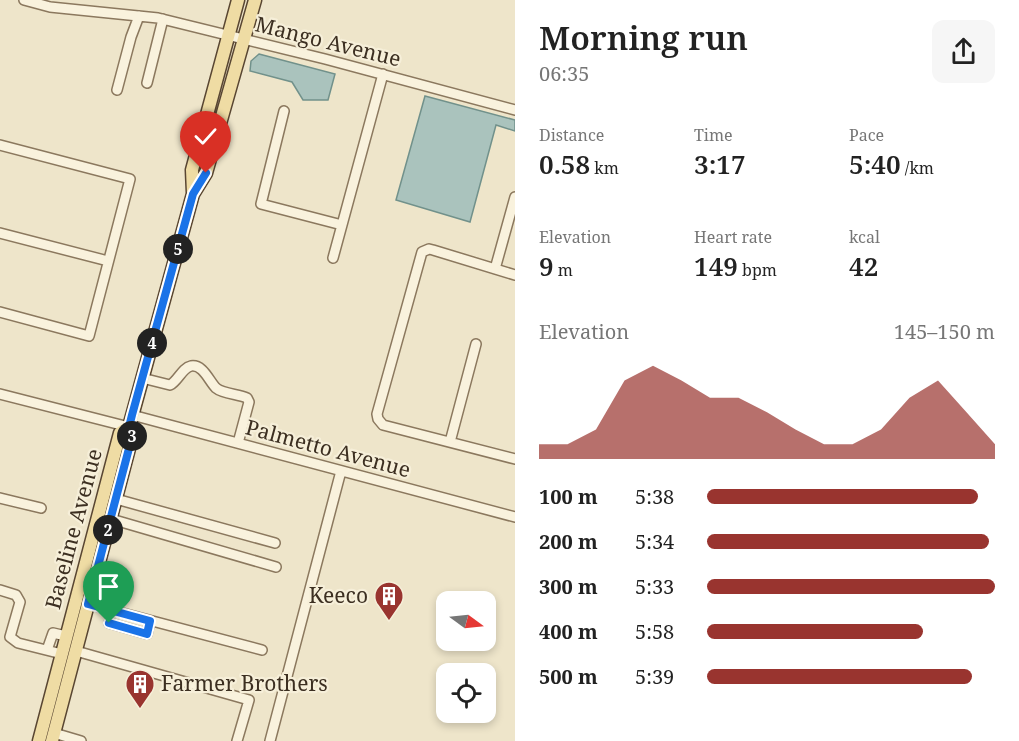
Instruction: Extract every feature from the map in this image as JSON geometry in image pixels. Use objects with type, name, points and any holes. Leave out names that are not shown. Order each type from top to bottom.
[{"type":"main road","name":"Baseline Avenue","points":[[193,194],[192,170],[238,0]]},
{"type":"main road","name":"Baseline Avenue","points":[[39,741],[120,433],[131,421],[193,194],[206,173],[255,0]]},
{"type":"main road","points":[[53,737],[132,437],[131,421]]},
{"type":"street","name":"Mango Avenue","points":[[24,0],[50,7],[163,19],[383,74],[515,110]]},
{"type":"street","points":[[117,90],[139,16]]},
{"type":"street","points":[[147,84],[163,19]]},
{"type":"street","points":[[333,258],[383,74]]},
{"type":"street","points":[[284,111],[261,204],[342,225]]},
{"type":"street","points":[[0,145],[130,179],[89,336],[0,312]]},
{"type":"street","points":[[495,269],[515,197]]},
{"type":"street","points":[[0,233],[108,261]]},
{"type":"street","points":[[515,275],[429,249],[422,252],[378,419],[383,425],[515,459]]},
{"type":"street","points":[[450,442],[476,344]]},
{"type":"street","points":[[142,378],[170,385],[191,366],[200,369],[216,388],[247,398],[249,402],[238,443]]},
{"type":"street","name":"Palmetto Avenue","points":[[0,394],[238,443],[515,517]]},
{"type":"street","points":[[270,741],[341,471]]},
{"type":"street","points":[[0,498],[41,508]]},
{"type":"street","points":[[116,500],[275,543]]},
{"type":"street","points":[[111,519],[276,567]]},
{"type":"street","points":[[0,590],[16,595],[20,602],[10,637],[18,643],[62,654]]},
{"type":"street","points":[[88,604],[262,650]]},
{"type":"street","points":[[109,623],[147,634],[150,621]]},
{"type":"street","points":[[47,650],[53,633],[66,636]]},
{"type":"street","points":[[76,651],[249,700],[237,741]]},
{"type":"street","points":[[53,737],[81,741]]},
{"type":"water","points":[[259,54],[335,74],[328,100],[303,100],[292,82],[250,71],[251,61]]},
{"type":"water","points":[[425,96],[515,120],[515,131],[496,125],[470,222],[396,200]]},
{"type":"place","name":"Keeco","points":[[389,622]]},
{"type":"place","name":"Farmer Brothers","points":[[140,710]]},
{"type":"route","points":[[109,623],[147,634],[150,621],[88,604],[132,437],[129,427],[132,415],[193,194],[206,173]]}]
